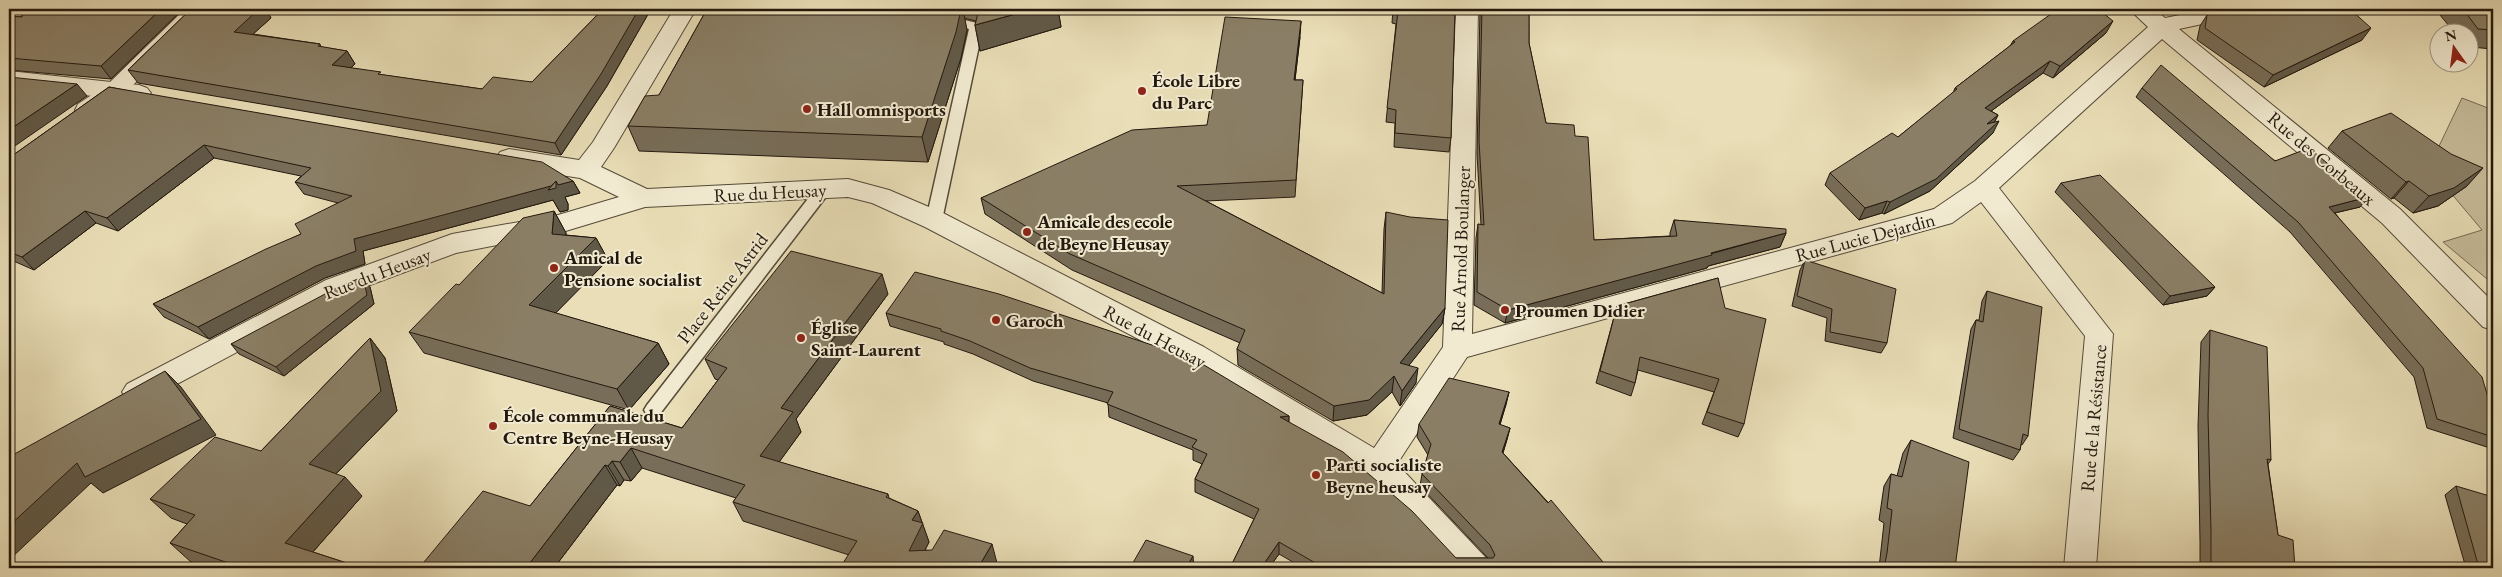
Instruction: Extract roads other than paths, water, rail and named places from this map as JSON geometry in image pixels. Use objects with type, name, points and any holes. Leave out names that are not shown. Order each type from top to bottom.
[{"type":"street","points":[[71,121],[116,89],[198,9]]},
{"type":"street","points":[[585,170],[602,148],[685,9]]},
{"type":"street","name":"Rue Arnold Boulanger","points":[[1379,466],[1458,349],[1467,9]]},
{"type":"street","name":"Rue des Corbeaux","points":[[2140,9],[2391,216],[2493,319]]},
{"type":"street","name":"Rue Lucie Dejardin","points":[[1458,349],[1943,216],[1984,187],[2162,26],[2241,9]]},
{"type":"street","points":[[9,79],[116,89],[165,97]]},
{"type":"street","points":[[487,154],[585,170],[644,198]]},
{"type":"street","name":"Rue de la Résistance","points":[[1984,187],[2099,334],[2080,568]]},
{"type":"street","name":"Rue du Heusay","points":[[114,404],[336,287],[452,244],[559,224],[644,198],[848,188],[880,196],[921,216],[934,220],[1194,355],[1379,466],[1474,568]]},
{"type":"lane","points":[[933,9],[933,16],[976,27],[934,220]]},
{"type":"lane","name":"Place Reine Astrid","points":[[653,410],[823,190]]},
{"type":"place","name":"École Libre du Parc","points":[[1142,91]]},
{"type":"place","name":"Hall omnisports","points":[[807,109]]},
{"type":"place","name":"Amicale des ecole de Beyne Heusay","points":[[1027,232]]},
{"type":"place","name":"Amical de Pensione socialist","points":[[554,268]]},
{"type":"place","name":"Proumen Didier","points":[[1505,310]]},
{"type":"place","name":"Garoch","points":[[996,320]]},
{"type":"place","name":"Église Saint-Laurent","points":[[801,338]]},
{"type":"place","name":"École communale du Centre Beyne-Heusay","points":[[493,426]]},
{"type":"place","name":"Parti socialiste Beyne heusay","points":[[1316,475]]}]
